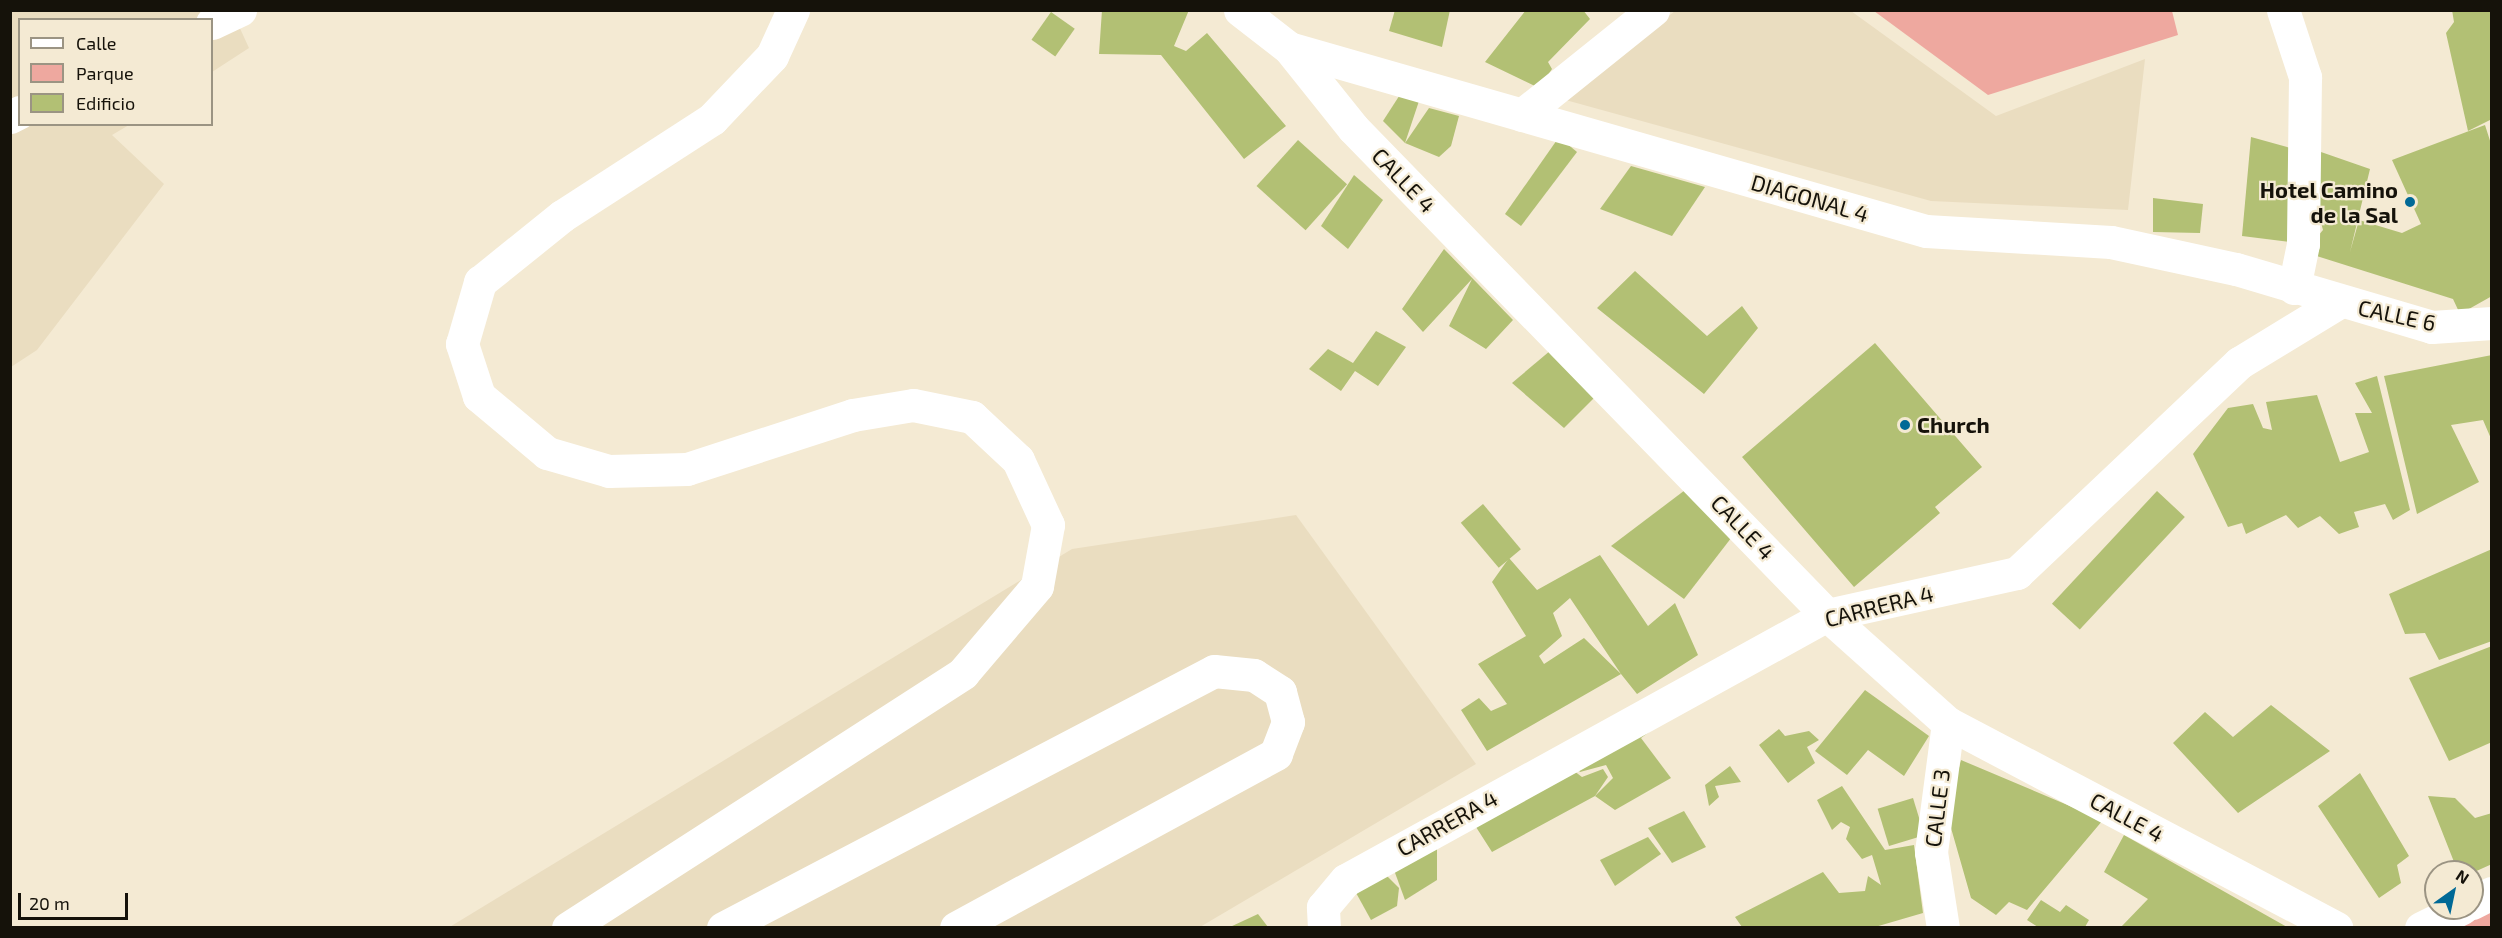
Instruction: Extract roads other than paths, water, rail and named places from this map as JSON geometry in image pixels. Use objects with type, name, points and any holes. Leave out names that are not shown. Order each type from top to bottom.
[{"type":"street","points":[[213,23],[240,10]]},
{"type":"street","points":[[568,927],[963,673],[1037,586],[1048,525],[1018,460],[972,417],[913,405],[854,415],[687,469],[609,471],[547,453],[479,396],[462,344],[480,282],[562,216],[712,119],[772,56],[793,10]]},
{"type":"street","name":"CALLE 4","points":[[1240,10],[1289,48],[1353,128],[1827,615],[1948,723],[2336,927]]},
{"type":"street","points":[[1522,115],[1653,10]]},
{"type":"street","points":[[2283,10],[2306,77],[2303,244],[2294,288]]},
{"type":"street","name":"DIAGONAL 4","points":[[1289,48],[1926,231],[2110,242],[2236,269],[2339,302]]},
{"type":"street","name":"CARRERA 4","points":[[1324,917],[1346,880],[1827,615],[2017,573],[2238,363],[2339,302]]},
{"type":"street","name":"CALLE 6","points":[[2339,302],[2432,327],[2492,323]]},
{"type":"street","points":[[723,927],[1214,671],[1254,675],[1280,692],[1288,722],[1276,754],[956,927]]},
{"type":"street","name":"CALLE 3","points":[[1942,927],[1930,852],[1948,723]]},
{"type":"street","points":[[2421,927],[2436,920]]},
{"type":"place","name":"Hotel Camino de la Sal","points":[[2410,202]]},
{"type":"place","name":"Church","points":[[1905,425]]}]
